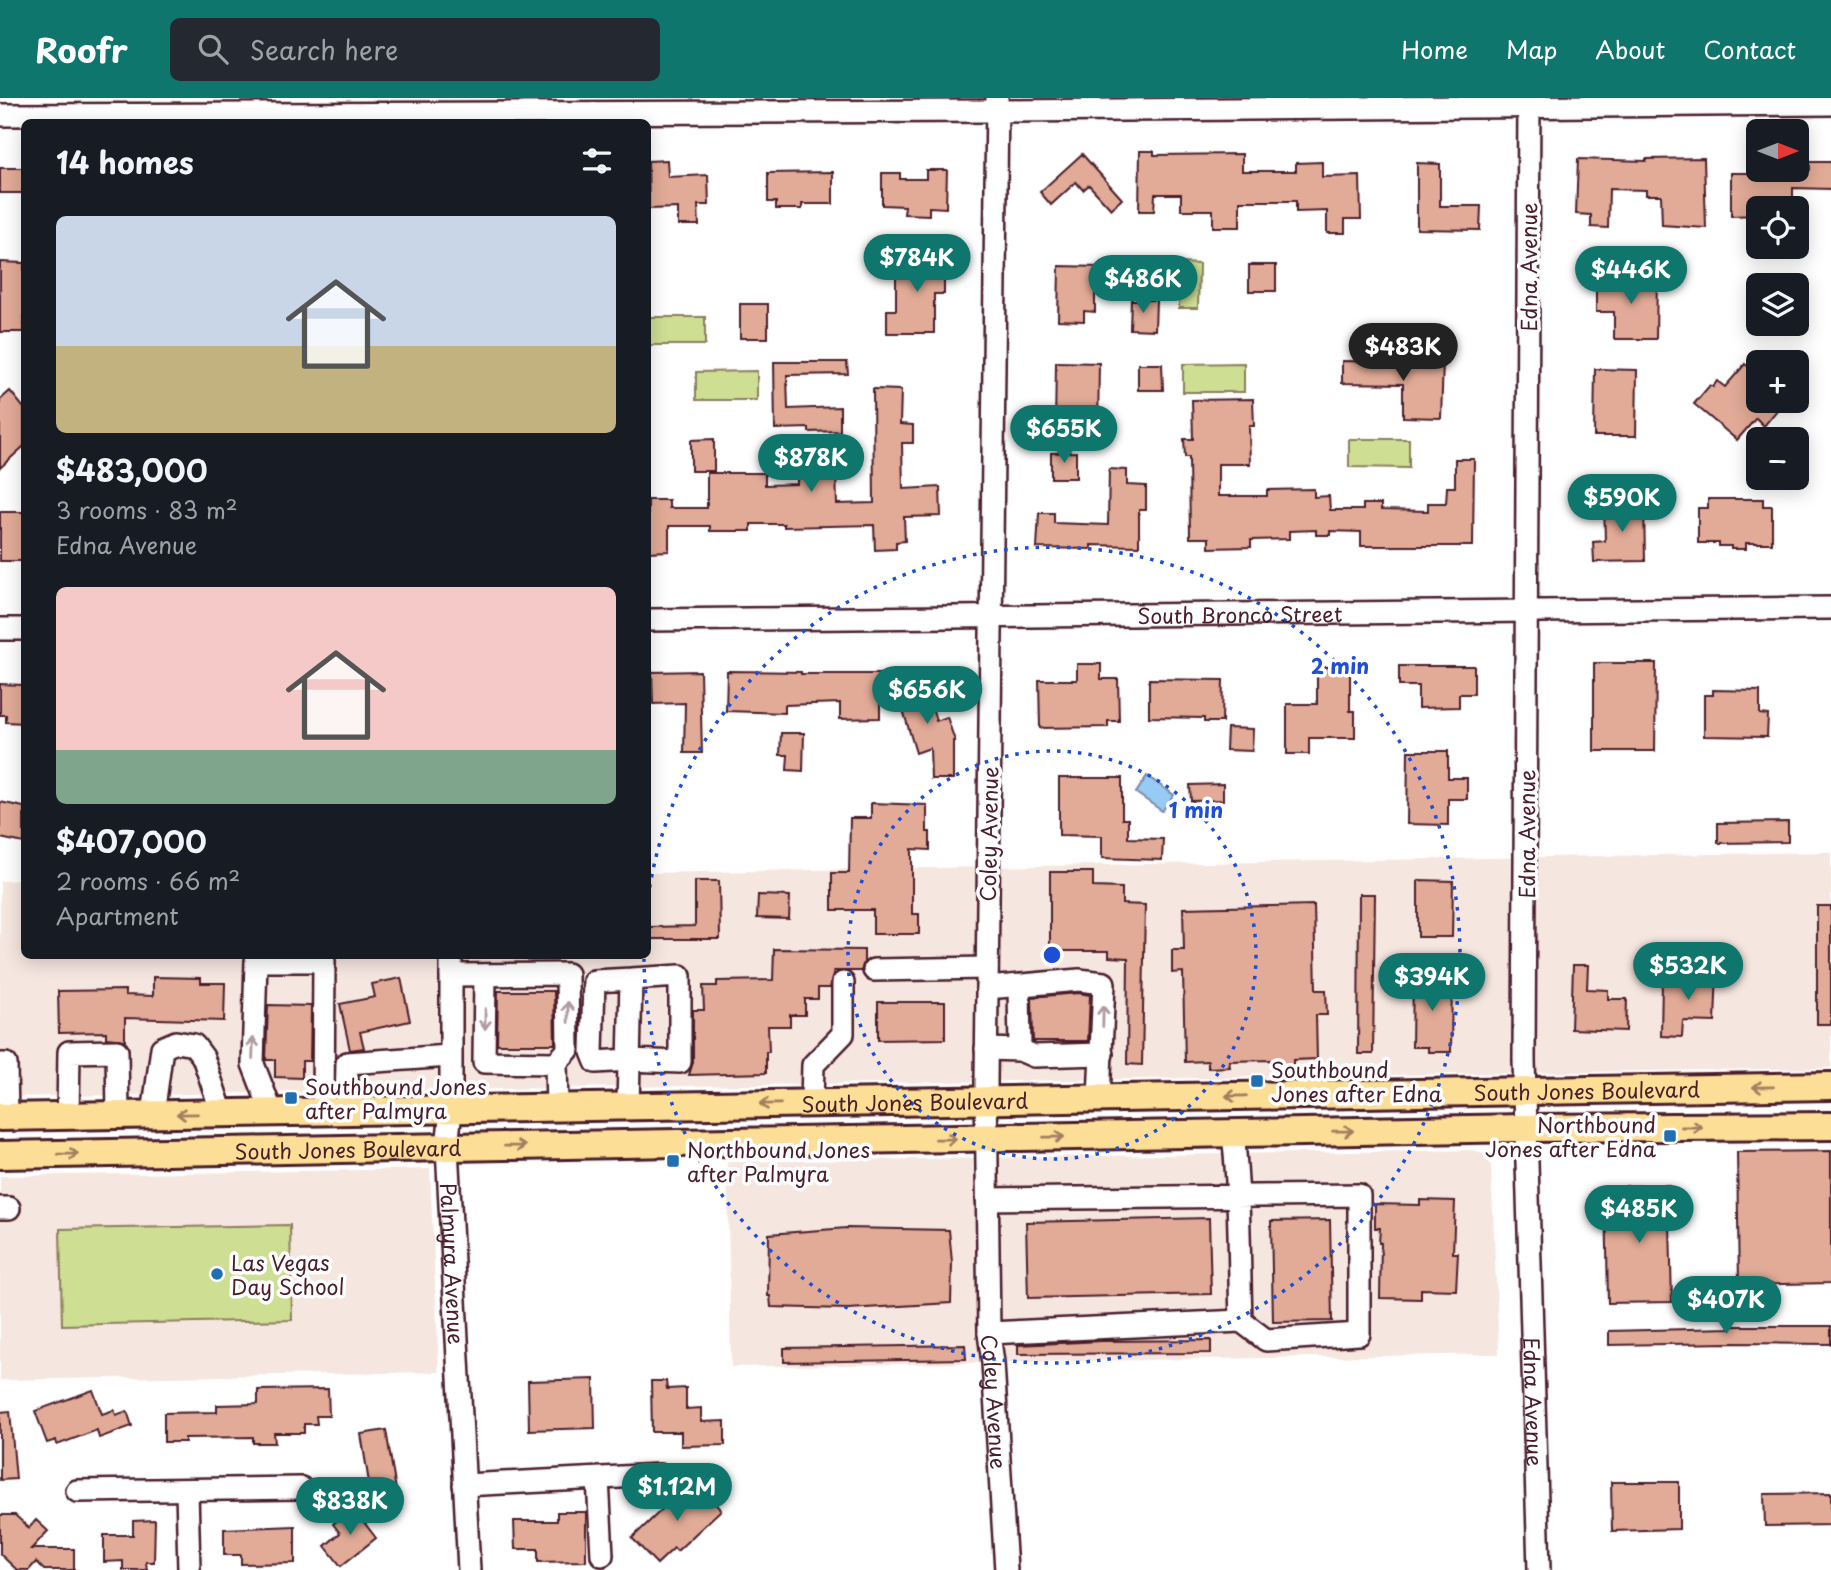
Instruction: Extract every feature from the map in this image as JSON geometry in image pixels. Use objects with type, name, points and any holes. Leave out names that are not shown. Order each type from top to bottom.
[{"type":"main road","name":"South Jones Boulevard","points":[[4,1117],[1831,1086]]},
{"type":"main road","name":"South Jones Boulevard","points":[[0,1155],[1525,1128],[1831,1126]]},
{"type":"street","name":"Edna Avenue","points":[[1529,102],[1525,1128],[1539,1570]]},
{"type":"street","points":[[0,115],[997,104],[1831,104]]},
{"type":"street","name":"Coley Avenue","points":[[997,104],[986,1138],[989,1333],[1006,1570]]},
{"type":"street","name":"South Bronco Street","points":[[651,620],[1831,608]]},
{"type":"street","points":[[0,629],[21,629]]},
{"type":"street","points":[[272,1113],[253,1064],[256,961],[324,961],[335,1111]]},
{"type":"street","points":[[451,965],[485,975],[567,974],[568,1050],[556,1063],[557,1108]]},
{"type":"street","name":"Palmyra Avenue","points":[[451,965],[451,1110],[447,1147],[469,1570]]},
{"type":"street","points":[[874,970],[987,978],[1019,986],[1079,980],[1104,983],[1099,1099]]},
{"type":"street","points":[[485,975],[484,1062],[556,1063]]},
{"type":"street","points":[[680,976],[680,1062],[596,1062],[592,1052],[594,981],[631,979],[680,976]]},
{"type":"street","points":[[628,1107],[631,979]]},
{"type":"street","points":[[812,1103],[813,1065],[842,1034],[843,983]]},
{"type":"street","points":[[1019,986],[1020,1050]]},
{"type":"street","points":[[153,1115],[162,1048],[176,1042],[194,1045],[203,1057],[222,1114]]},
{"type":"street","points":[[986,1049],[1020,1050],[1034,1056],[1102,1054]]},
{"type":"street","points":[[68,1116],[69,1052],[117,1051],[118,1115]]},
{"type":"street","points":[[335,1111],[347,1063],[450,1056]]},
{"type":"street","points":[[0,1064],[6,1064],[4,1117]]},
{"type":"street","points":[[1233,1133],[1241,1321]]},
{"type":"street","points":[[987,1199],[1359,1195],[1359,1334],[1266,1340],[1241,1321],[989,1333]]},
{"type":"street","points":[[464,1485],[659,1475]]},
{"type":"street","points":[[598,1479],[602,1555]]},
{"type":"street","points":[[77,1491],[300,1488]]},
{"type":"street","points":[[187,1490],[189,1570]]},
{"type":"shaded area","points":[[1831,852],[1831,1068],[0,1097],[0,881],[21,880],[21,959],[651,959],[651,873]]},
{"type":"shaded area","points":[[1474,1150],[1485,1154],[1491,1165],[1499,1354],[731,1367],[727,1162]]},
{"type":"shaded area","name":"Las Vegas Day School","points":[[430,1169],[439,1372],[0,1380],[0,1176]]},
{"type":"green space","points":[[1180,263],[1199,264],[1198,308],[1179,308]]},
{"type":"green space","points":[[651,317],[705,317],[705,345],[651,345]]},
{"type":"green space","points":[[1244,363],[1244,392],[1183,392],[1183,364]]},
{"type":"green space","points":[[757,371],[757,400],[696,400],[696,372]]},
{"type":"green space","points":[[1349,439],[1409,439],[1409,468],[1349,467]]},
{"type":"green space","points":[[290,1225],[292,1320],[62,1325],[60,1229]]},
{"type":"water","points":[[1147,776],[1174,795],[1162,811],[1136,793]]},
{"type":"building","points":[[1140,151],[1154,151],[1154,155],[1242,154],[1242,171],[1296,171],[1296,163],[1322,162],[1322,177],[1360,176],[1361,219],[1345,219],[1345,233],[1327,233],[1327,211],[1296,212],[1296,201],[1240,201],[1240,227],[1213,227],[1213,210],[1181,210],[1181,194],[1155,194],[1154,211],[1139,211]]},
{"type":"building","points":[[1082,154],[1122,199],[1111,209],[1089,185],[1083,190],[1076,182],[1051,205],[1040,192]]},
{"type":"building","points":[[1704,158],[1706,228],[1662,225],[1661,195],[1646,195],[1646,190],[1609,189],[1608,228],[1591,227],[1591,215],[1576,214],[1578,159],[1646,161]]},
{"type":"building","points":[[667,160],[668,177],[708,175],[709,205],[698,205],[699,225],[678,225],[678,208],[651,209],[651,161]]},
{"type":"building","points":[[1810,162],[1831,162],[1831,189],[1793,188],[1793,196],[1746,196],[1746,215],[1731,216],[1731,173],[1746,173],[1746,182],[1810,182]]},
{"type":"building","points":[[1417,163],[1440,164],[1440,206],[1481,206],[1480,230],[1417,229]]},
{"type":"building","points":[[0,168],[21,168],[21,193],[0,193]]},
{"type":"building","points":[[926,170],[947,170],[946,208],[929,207],[929,215],[904,214],[905,206],[882,205],[882,173],[900,173],[900,179],[926,179]]},
{"type":"building","points":[[833,172],[833,204],[802,204],[802,209],[776,209],[776,202],[768,202],[768,173]]},
{"type":"building","points":[[904,251],[936,252],[936,266],[944,266],[944,294],[934,294],[934,333],[887,333],[887,310],[896,310],[896,277],[904,277]]},
{"type":"building","points":[[0,262],[21,263],[21,332],[0,332]]},
{"type":"building","points":[[1249,265],[1276,265],[1276,291],[1249,291]]},
{"type":"building","points":[[1059,266],[1101,267],[1100,294],[1095,294],[1095,312],[1084,311],[1084,321],[1058,320]]},
{"type":"building","points":[[1617,276],[1657,276],[1656,339],[1614,339],[1614,312],[1596,312],[1596,286],[1617,286]]},
{"type":"building","points":[[1131,300],[1156,300],[1155,330],[1130,329]]},
{"type":"building","points":[[740,304],[768,304],[768,338],[740,338]]},
{"type":"building","points":[[1342,361],[1443,362],[1441,418],[1403,417],[1403,384],[1342,383]]},
{"type":"building","points":[[774,362],[847,362],[848,374],[787,375],[788,409],[840,407],[840,431],[775,429]]},
{"type":"building","points":[[1056,362],[1099,363],[1098,428],[1055,427]]},
{"type":"building","points":[[1138,364],[1162,364],[1163,390],[1138,390]]},
{"type":"building","points":[[1745,364],[1746,413],[1775,413],[1764,426],[1756,418],[1737,440],[1694,404],[1710,385],[1713,387],[1717,381],[1725,387]]},
{"type":"building","points":[[1595,369],[1637,370],[1636,436],[1594,436]]},
{"type":"building","points":[[873,389],[901,390],[900,424],[913,425],[913,443],[902,443],[903,489],[940,487],[941,516],[904,517],[905,541],[896,542],[896,549],[875,550],[874,525],[784,527],[784,524],[751,524],[751,531],[710,531],[710,526],[669,526],[669,551],[651,552],[651,500],[669,500],[669,508],[707,508],[707,473],[765,473],[765,485],[797,484],[797,471],[836,470],[837,504],[874,503]]},
{"type":"building","points":[[10,391],[21,404],[21,449],[0,468],[0,400]]},
{"type":"building","points":[[1253,399],[1254,426],[1249,426],[1250,464],[1218,464],[1218,496],[1267,496],[1267,490],[1314,489],[1314,497],[1329,496],[1330,510],[1363,510],[1363,504],[1381,504],[1381,510],[1428,511],[1428,503],[1446,503],[1447,487],[1455,487],[1455,459],[1474,459],[1473,546],[1361,546],[1361,532],[1330,531],[1330,535],[1316,535],[1316,530],[1289,531],[1289,539],[1251,540],[1251,547],[1209,548],[1209,538],[1190,538],[1189,457],[1185,457],[1184,439],[1193,439],[1192,400]]},
{"type":"building","points":[[714,439],[714,471],[691,471],[691,440]]},
{"type":"building","points":[[1076,452],[1076,478],[1051,478],[1051,453]]},
{"type":"building","points":[[1109,469],[1127,470],[1127,485],[1146,486],[1146,510],[1139,510],[1139,546],[1037,548],[1039,513],[1054,513],[1054,523],[1108,525]]},
{"type":"building","points":[[1708,499],[1763,499],[1763,506],[1772,506],[1772,543],[1746,543],[1746,549],[1731,549],[1731,546],[1719,546],[1719,543],[1698,543],[1698,508],[1708,508]]},
{"type":"building","points":[[1644,502],[1645,561],[1594,562],[1593,542],[1605,541],[1604,503]]},
{"type":"building","points":[[0,512],[21,512],[21,561],[0,561]]},
{"type":"building","points":[[1594,663],[1656,663],[1655,751],[1594,751]]},
{"type":"building","points":[[1077,664],[1101,664],[1101,679],[1118,679],[1119,721],[1108,721],[1108,727],[1040,728],[1039,680],[1077,680]]},
{"type":"building","points":[[1399,666],[1474,666],[1474,694],[1459,694],[1459,707],[1418,708],[1418,686],[1399,686]]},
{"type":"building","points":[[1317,667],[1350,667],[1350,711],[1355,711],[1355,738],[1309,738],[1309,754],[1287,754],[1287,704],[1317,704]]},
{"type":"building","points":[[700,671],[702,753],[684,753],[685,703],[653,704],[652,672]]},
{"type":"building","points":[[727,671],[880,674],[880,718],[840,719],[840,703],[785,705],[785,713],[726,711]]},
{"type":"building","points":[[922,672],[936,721],[947,717],[955,741],[953,779],[931,779],[930,748],[916,753],[894,680]]},
{"type":"building","points":[[1149,679],[1223,680],[1222,722],[1204,722],[1204,718],[1149,717]]},
{"type":"building","points":[[0,684],[21,685],[21,723],[6,722],[6,715],[0,715]]},
{"type":"building","points":[[1713,690],[1760,691],[1760,714],[1768,715],[1767,737],[1704,736],[1704,695],[1713,695]]},
{"type":"building","points":[[1227,728],[1253,729],[1252,751],[1226,750]]},
{"type":"building","points":[[781,733],[804,733],[803,771],[787,770],[788,755],[780,755]]},
{"type":"building","points":[[1408,751],[1448,751],[1448,778],[1467,778],[1467,799],[1448,799],[1448,825],[1407,824]]},
{"type":"building","points":[[1059,778],[1122,778],[1122,819],[1128,819],[1128,838],[1163,839],[1162,860],[1102,858],[1102,836],[1059,835]]},
{"type":"building","points":[[1223,784],[1223,800],[1191,801],[1190,785]]},
{"type":"building","points":[[0,802],[21,806],[21,842],[0,838]]},
{"type":"building","points":[[871,803],[927,805],[930,850],[912,849],[912,914],[919,914],[919,934],[873,934],[873,910],[832,910],[832,873],[849,873],[850,818],[871,818]]},
{"type":"building","points":[[1788,822],[1788,842],[1718,843],[1718,823]]},
{"type":"building","points":[[1050,872],[1093,872],[1093,887],[1122,888],[1122,904],[1145,905],[1142,1065],[1127,1064],[1128,958],[1109,957],[1109,951],[1050,951]]},
{"type":"building","points":[[1418,880],[1453,881],[1452,937],[1418,937]]},
{"type":"building","points":[[695,881],[719,881],[720,939],[651,939],[651,927],[695,926]]},
{"type":"building","points":[[1359,894],[1375,894],[1373,1054],[1358,1054]]},
{"type":"building","points":[[758,895],[790,896],[789,919],[757,918]]},
{"type":"building","points":[[1314,905],[1316,990],[1326,990],[1327,1015],[1316,1015],[1317,1059],[1293,1060],[1293,1067],[1274,1068],[1273,1060],[1229,1061],[1230,1067],[1208,1068],[1208,1061],[1185,1062],[1183,972],[1172,973],[1172,950],[1184,950],[1183,908]]},
{"type":"building","points":[[1817,906],[1831,906],[1831,1024],[1817,1024]]},
{"type":"building","points":[[774,949],[864,950],[864,962],[861,971],[834,971],[830,988],[818,988],[818,999],[805,999],[805,1015],[790,1015],[790,1026],[768,1026],[769,1052],[766,1052],[766,1073],[689,1075],[693,1062],[693,1010],[704,1010],[703,986],[717,986],[717,981],[773,980]]},
{"type":"building","points":[[1573,965],[1588,965],[1587,989],[1608,990],[1608,999],[1627,999],[1626,1031],[1571,1029]]},
{"type":"building","points":[[1695,969],[1717,969],[1715,1022],[1683,1021],[1682,1037],[1661,1036],[1662,980],[1695,981]]},
{"type":"building","points":[[1413,975],[1452,975],[1451,1052],[1428,1052],[1428,1047],[1412,1047]]},
{"type":"building","points":[[153,977],[201,978],[201,983],[225,983],[224,1021],[125,1018],[125,1040],[106,1038],[106,1032],[59,1033],[58,991],[125,990],[125,995],[153,996]]},
{"type":"building","points":[[401,978],[410,1021],[360,1032],[364,1048],[350,1050],[340,1004],[375,997],[372,984]]},
{"type":"building","points":[[498,991],[554,991],[555,1044],[497,1044]]},
{"type":"building","points":[[1079,993],[1090,995],[1088,1041],[1033,1041],[1032,997]]},
{"type":"building","points":[[878,1002],[945,1002],[945,1039],[878,1040]]},
{"type":"building","points":[[268,1005],[311,1006],[310,1061],[302,1061],[302,1078],[275,1077],[275,1060],[266,1060]]},
{"type":"building","points":[[1831,1151],[1831,1283],[1739,1285],[1737,1152]]},
{"type":"building","points":[[1669,1185],[1672,1302],[1608,1303],[1606,1192],[1626,1192],[1626,1186]]},
{"type":"building","points":[[1420,1200],[1455,1201],[1453,1253],[1458,1253],[1456,1290],[1421,1289],[1421,1299],[1380,1298],[1381,1243],[1380,1228],[1375,1228],[1375,1204],[1420,1205]]},
{"type":"building","points":[[1209,1218],[1211,1294],[1028,1298],[1026,1222]]},
{"type":"building","points":[[1330,1220],[1332,1321],[1273,1322],[1271,1221]]},
{"type":"building","points":[[847,1228],[949,1230],[952,1262],[951,1303],[848,1309],[771,1307],[768,1296],[769,1234]]},
{"type":"building","points":[[1730,1326],[1831,1326],[1831,1344],[1609,1345],[1609,1331]]},
{"type":"building","points":[[1211,1340],[1211,1353],[1018,1354],[1018,1345]]},
{"type":"building","points":[[965,1345],[966,1359],[784,1362],[784,1348]]},
{"type":"building","points":[[594,1379],[595,1428],[529,1430],[528,1381]]},
{"type":"building","points":[[651,1381],[666,1381],[667,1389],[686,1388],[686,1409],[701,1408],[701,1422],[725,1421],[725,1445],[681,1446],[681,1432],[652,1432]]},
{"type":"building","points":[[328,1389],[329,1416],[316,1416],[317,1424],[304,1424],[304,1433],[274,1433],[275,1443],[253,1443],[253,1437],[185,1438],[185,1442],[164,1442],[164,1413],[217,1412],[217,1405],[258,1404],[258,1390]]},
{"type":"building","points":[[93,1390],[102,1414],[114,1410],[116,1415],[127,1411],[132,1426],[99,1438],[97,1430],[57,1445],[56,1440],[47,1443],[35,1411]]},
{"type":"building","points":[[10,1411],[16,1479],[0,1480],[0,1412]]},
{"type":"building","points":[[386,1430],[396,1490],[371,1495],[361,1434]]},
{"type":"building","points":[[693,1480],[721,1510],[677,1551],[674,1548],[657,1564],[632,1538]]},
{"type":"building","points":[[1611,1482],[1679,1482],[1679,1529],[1612,1531]]},
{"type":"building","points":[[1831,1493],[1831,1525],[1765,1526],[1764,1494]]},
{"type":"building","points":[[353,1508],[376,1538],[341,1566],[325,1546],[340,1533],[333,1524]]},
{"type":"building","points":[[557,1512],[586,1512],[586,1561],[538,1562],[538,1549],[515,1549],[514,1521],[557,1521]]},
{"type":"building","points":[[0,1515],[15,1515],[29,1528],[36,1520],[48,1531],[31,1549],[74,1549],[74,1570],[44,1570],[36,1562],[29,1570],[17,1570],[0,1554]]},
{"type":"building","points":[[155,1520],[154,1562],[146,1562],[147,1570],[123,1570],[123,1561],[104,1562],[104,1535],[133,1535],[133,1521]]},
{"type":"building","points":[[295,1526],[295,1563],[241,1564],[241,1555],[224,1555],[224,1529]]},
{"type":"place","name":"Southbound Jones after Edna","points":[[1257,1081]]},
{"type":"place","name":"Southbound Jones after Palmyra","points":[[291,1098]]},
{"type":"place","name":"Northbound Jones after Edna","points":[[1670,1136]]},
{"type":"place","name":"Northbound Jones after Palmyra","points":[[673,1161]]},
{"type":"place","name":"Las Vegas Day School","points":[[217,1274]]}]
